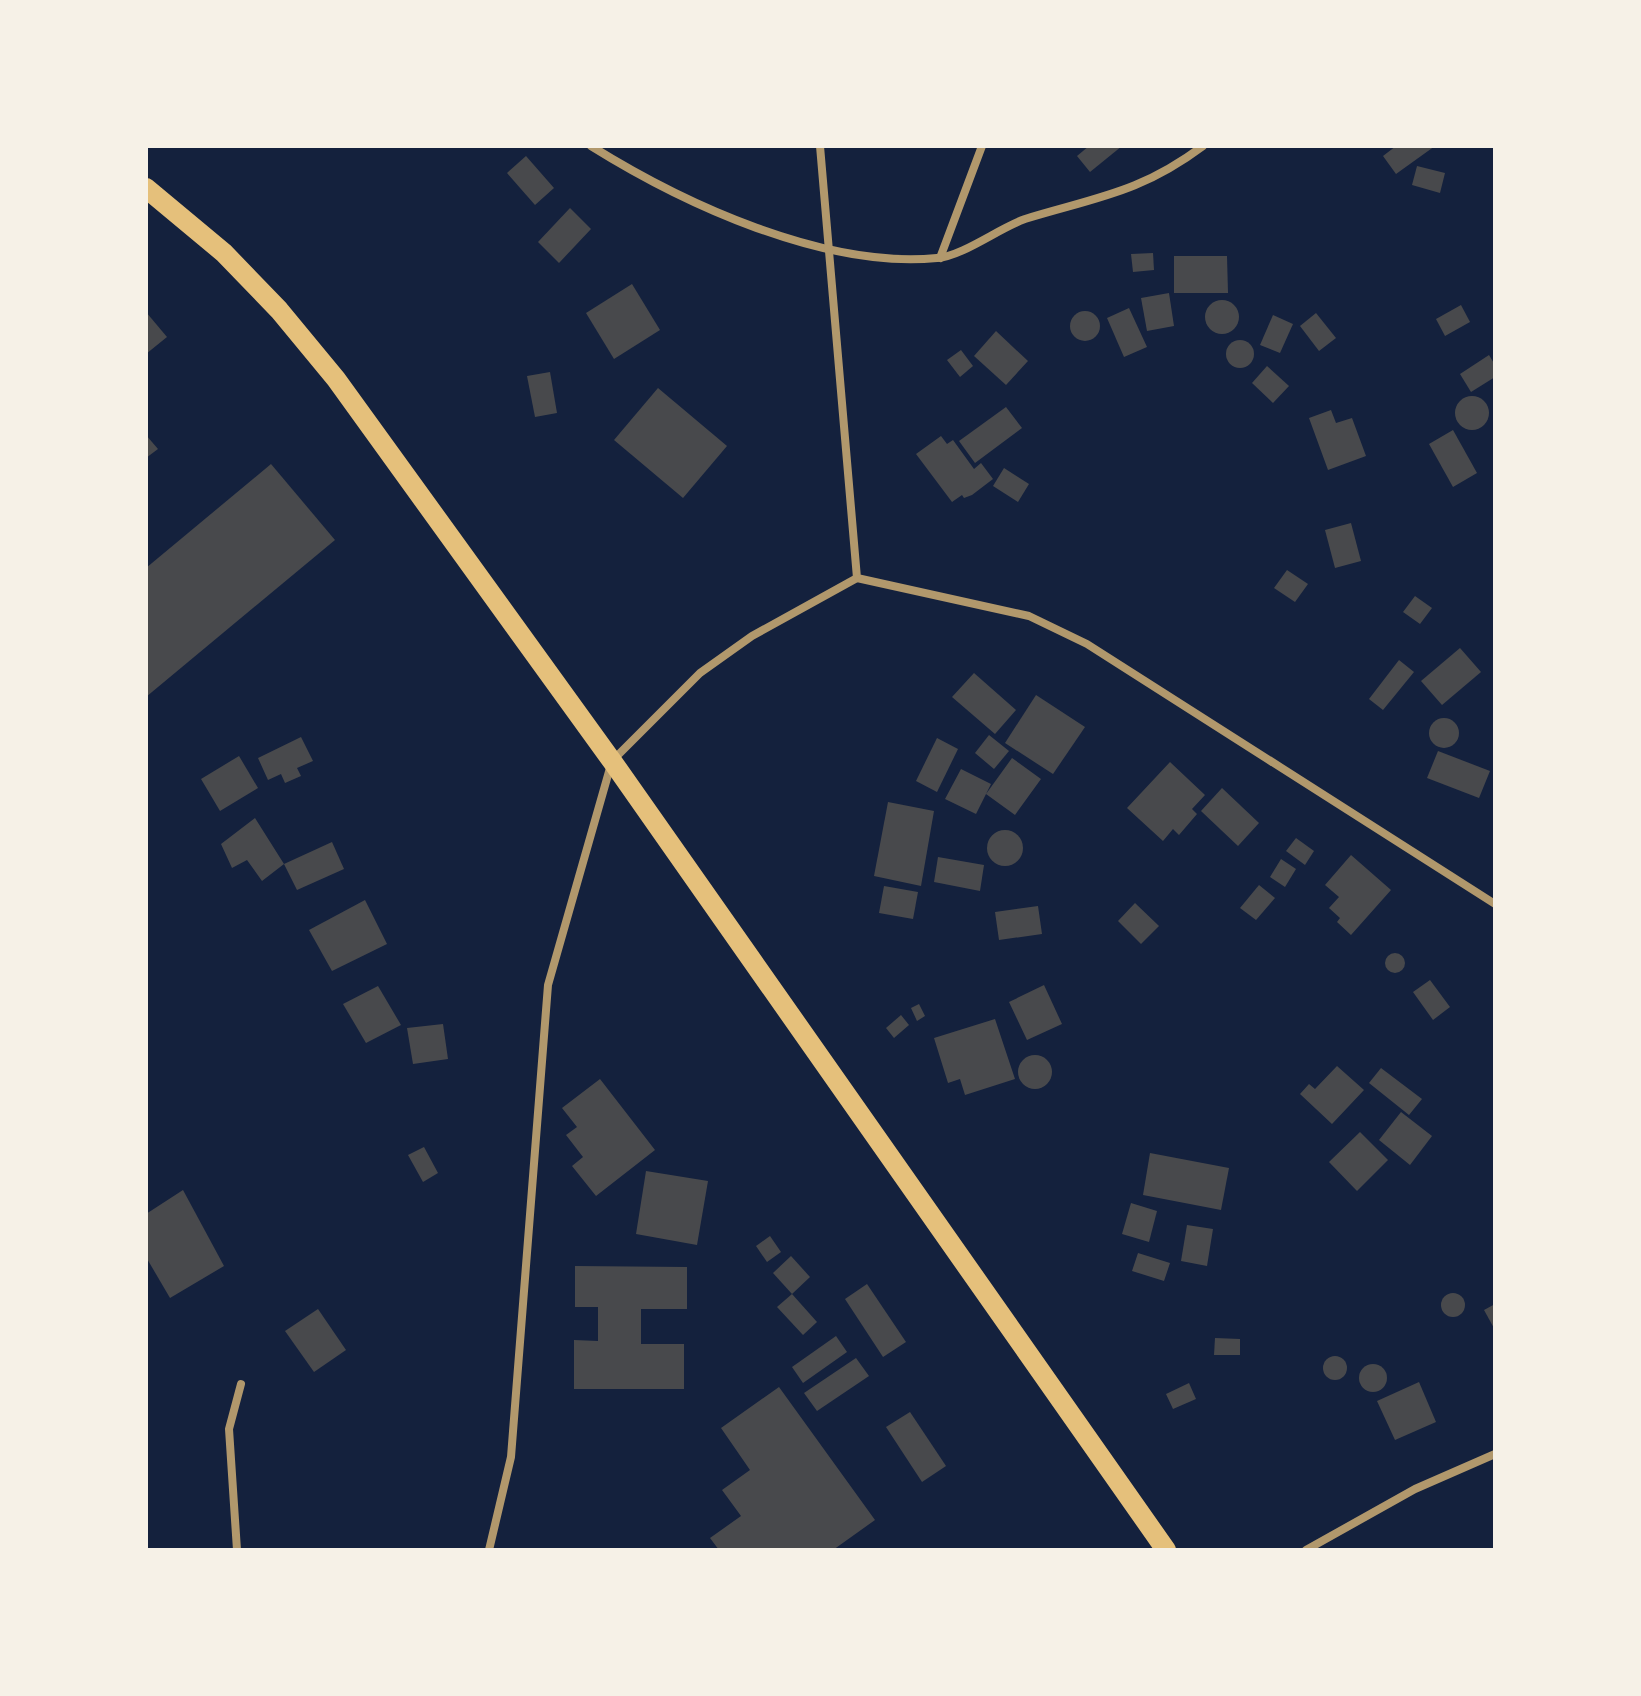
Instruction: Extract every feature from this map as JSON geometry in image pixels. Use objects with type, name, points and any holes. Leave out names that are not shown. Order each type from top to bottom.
[{"type":"main road","points":[[146,188],[224,253],[279,310],[317,356],[612,761],[1166,1550]]},
{"type":"street","points":[[591,146],[699,207],[829,250],[939,258],[1023,220],[1140,186],[1172,169],[1203,146]]},
{"type":"street","points":[[820,146],[857,578]]},
{"type":"street","points":[[939,258],[982,146]]},
{"type":"street","points":[[489,1550],[511,1457],[548,985],[612,761],[700,673],[752,636],[857,578],[1029,616],[1087,644],[1495,904]]},
{"type":"street","points":[[237,1550],[229,1429],[241,1384]]},
{"type":"street","points":[[1306,1550],[1415,1489],[1495,1454]]},
{"type":"building","points":[[1089,146],[1122,146],[1090,172],[1077,156]]},
{"type":"building","points":[[1396,146],[1435,146],[1396,174],[1383,156]]},
{"type":"building","points":[[526,156],[554,188],[535,205],[507,173]]},
{"type":"building","points":[[1417,166],[1445,173],[1440,193],[1412,185]]},
{"type":"building","points":[[570,208],[591,229],[559,263],[538,242]]},
{"type":"building","points":[[1153,253],[1154,270],[1133,272],[1131,254]]},
{"type":"building","points":[[1174,256],[1227,256],[1228,293],[1174,293]]},
{"type":"building","points":[[632,284],[660,330],[614,359],[586,313]]},
{"type":"building","points":[[1169,293],[1174,326],[1147,331],[1141,298]]},
{"type":"building","points":[[1222,300],[1234,305],[1239,317],[1234,329],[1222,334],[1210,329],[1205,317],[1210,305]]},
{"type":"building","points":[[1461,305],[1470,322],[1445,336],[1436,319]]},
{"type":"building","points":[[1129,308],[1147,347],[1124,357],[1107,318]]},
{"type":"building","points":[[1085,311],[1095,316],[1100,326],[1095,336],[1085,341],[1075,336],[1070,326],[1075,316]]},
{"type":"building","points":[[146,312],[167,337],[146,354]]},
{"type":"building","points":[[1316,313],[1336,338],[1319,351],[1300,326]]},
{"type":"building","points":[[1273,315],[1293,324],[1280,353],[1260,345]]},
{"type":"building","points":[[996,331],[1028,361],[1006,385],[974,356]]},
{"type":"building","points":[[1240,340],[1250,344],[1254,354],[1250,364],[1240,368],[1230,364],[1226,354],[1230,344]]},
{"type":"building","points":[[961,350],[973,366],[960,377],[947,360]]},
{"type":"building","points":[[1489,355],[1495,365],[1495,377],[1471,392],[1460,374]]},
{"type":"building","points":[[1267,366],[1289,386],[1273,403],[1252,383]]},
{"type":"building","points":[[550,372],[557,413],[535,417],[527,376]]},
{"type":"building","points":[[658,388],[727,446],[683,498],[614,440]]},
{"type":"building","points":[[1472,396],[1484,401],[1489,413],[1484,425],[1472,430],[1460,425],[1455,413],[1460,401]]},
{"type":"building","points":[[1006,407],[1022,428],[975,463],[959,441]]},
{"type":"building","points":[[1331,410],[1336,423],[1352,418],[1366,456],[1328,470],[1309,418]]},
{"type":"building","points":[[1453,430],[1477,473],[1453,487],[1429,444]]},
{"type":"building","points":[[146,435],[158,449],[146,458]]},
{"type":"building","points":[[941,436],[947,444],[953,440],[974,469],[981,463],[993,479],[972,495],[964,498],[962,495],[952,502],[916,454]]},
{"type":"building","points":[[271,464],[335,540],[146,697],[146,568]]},
{"type":"building","points":[[1004,468],[1029,484],[1018,502],[993,486]]},
{"type":"building","points":[[1351,523],[1361,561],[1335,568],[1325,530]]},
{"type":"building","points":[[1287,570],[1308,584],[1295,602],[1274,588]]},
{"type":"building","points":[[1415,596],[1432,608],[1420,624],[1403,612]]},
{"type":"building","points":[[1460,648],[1481,672],[1442,705],[1421,681]]},
{"type":"building","points":[[1399,660],[1414,672],[1383,710],[1369,699]]},
{"type":"building","points":[[974,673],[1016,710],[995,734],[952,697]]},
{"type":"building","points":[[1036,695],[1085,727],[1053,774],[1005,743]]},
{"type":"building","points":[[1444,718],[1455,722],[1459,733],[1455,744],[1444,748],[1433,744],[1429,733],[1433,722]]},
{"type":"building","points":[[989,735],[1009,751],[994,769],[975,753]]},
{"type":"building","points":[[301,737],[313,761],[297,768],[301,776],[285,783],[281,774],[268,780],[258,758]]},
{"type":"building","points":[[937,738],[958,749],[937,792],[916,781]]},
{"type":"building","points":[[1438,751],[1490,771],[1479,798],[1427,778]]},
{"type":"building","points":[[239,756],[258,788],[220,811],[201,779]]},
{"type":"building","points":[[1012,758],[1041,779],[1015,815],[986,794]]},
{"type":"building","points":[[1170,762],[1205,795],[1192,809],[1197,814],[1179,835],[1173,829],[1163,841],[1127,808]]},
{"type":"building","points":[[961,769],[991,784],[976,814],[945,799]]},
{"type":"building","points":[[1222,788],[1259,823],[1238,846],[1201,811]]},
{"type":"building","points":[[888,802],[934,811],[921,886],[874,876]]},
{"type":"building","points":[[255,818],[284,864],[262,881],[247,860],[232,868],[221,844]]},
{"type":"building","points":[[1005,830],[1017,836],[1023,848],[1017,860],[1005,866],[993,860],[987,848],[993,836]]},
{"type":"building","points":[[1296,838],[1314,851],[1305,865],[1286,851]]},
{"type":"building","points":[[332,842],[344,869],[297,890],[284,864]]},
{"type":"building","points":[[1351,855],[1391,890],[1351,935],[1337,922],[1340,918],[1329,908],[1339,897],[1325,885]]},
{"type":"building","points":[[938,857],[984,865],[980,891],[934,882]]},
{"type":"building","points":[[1281,859],[1296,869],[1285,887],[1270,877]]},
{"type":"building","points":[[1259,885],[1275,898],[1256,920],[1240,908]]},
{"type":"building","points":[[884,886],[918,892],[913,919],[879,913]]},
{"type":"building","points":[[365,900],[387,944],[332,971],[309,930]]},
{"type":"building","points":[[1135,903],[1159,926],[1141,944],[1118,921]]},
{"type":"building","points":[[1038,906],[1042,934],[999,940],[995,912]]},
{"type":"building","points":[[1395,953],[1402,956],[1405,963],[1402,970],[1395,973],[1388,970],[1385,963],[1388,956]]},
{"type":"building","points":[[1430,980],[1450,1007],[1433,1020],[1413,992]]},
{"type":"building","points":[[1044,985],[1062,1024],[1027,1040],[1009,1002]]},
{"type":"building","points":[[378,986],[401,1025],[366,1043],[343,1004]]},
{"type":"building","points":[[919,1004],[925,1016],[917,1021],[911,1008]]},
{"type":"building","points":[[901,1015],[909,1025],[894,1038],[886,1028]]},
{"type":"building","points":[[995,1019],[1015,1079],[965,1095],[960,1079],[948,1083],[934,1038]]},
{"type":"building","points":[[443,1024],[448,1059],[413,1064],[407,1028]]},
{"type":"building","points":[[1035,1055],[1047,1060],[1052,1072],[1047,1084],[1035,1089],[1023,1084],[1018,1072],[1023,1060]]},
{"type":"building","points":[[1337,1066],[1364,1090],[1332,1124],[1300,1094],[1309,1084],[1315,1089]]},
{"type":"building","points":[[1381,1068],[1422,1099],[1409,1115],[1369,1083]]},
{"type":"building","points":[[600,1079],[655,1150],[596,1196],[572,1166],[583,1157],[566,1135],[577,1127],[562,1108]]},
{"type":"building","points":[[1401,1112],[1432,1136],[1410,1165],[1379,1140]]},
{"type":"building","points":[[1360,1132],[1388,1160],[1357,1191],[1329,1162]]},
{"type":"building","points":[[424,1147],[438,1173],[423,1182],[408,1155]]},
{"type":"building","points":[[1150,1153],[1229,1168],[1221,1210],[1143,1195]]},
{"type":"building","points":[[646,1171],[708,1181],[697,1245],[636,1234]]},
{"type":"building","points":[[183,1190],[224,1266],[170,1298],[146,1257],[146,1214]]},
{"type":"building","points":[[1131,1203],[1157,1211],[1149,1242],[1122,1234]]},
{"type":"building","points":[[1187,1225],[1213,1229],[1207,1266],[1181,1261]]},
{"type":"building","points":[[770,1236],[781,1252],[767,1262],[756,1246]]},
{"type":"building","points":[[1138,1253],[1170,1263],[1164,1281],[1132,1271]]},
{"type":"building","points":[[791,1256],[810,1277],[792,1294],[773,1273]]},
{"type":"building","points":[[575,1266],[687,1267],[687,1309],[641,1309],[641,1344],[684,1344],[684,1389],[574,1389],[574,1340],[598,1341],[598,1307],[575,1307]]},
{"type":"building","points":[[867,1284],[906,1342],[883,1357],[845,1299]]},
{"type":"building","points":[[1453,1293],[1461,1297],[1465,1305],[1461,1313],[1453,1317],[1445,1313],[1441,1305],[1445,1297]]},
{"type":"building","points":[[792,1294],[817,1322],[803,1335],[777,1307]]},
{"type":"building","points":[[1495,1304],[1495,1330],[1484,1310]]},
{"type":"building","points":[[318,1309],[346,1350],[314,1372],[285,1331]]},
{"type":"building","points":[[836,1336],[847,1352],[803,1383],[792,1367]]},
{"type":"building","points":[[1215,1338],[1240,1339],[1240,1355],[1214,1355]]},
{"type":"building","points":[[1335,1356],[1344,1359],[1347,1368],[1344,1377],[1335,1380],[1326,1377],[1323,1368],[1326,1359]]},
{"type":"building","points":[[856,1358],[869,1376],[817,1411],[804,1393]]},
{"type":"building","points":[[1373,1364],[1383,1368],[1387,1378],[1383,1388],[1373,1392],[1363,1388],[1359,1378],[1363,1368]]},
{"type":"building","points":[[1419,1382],[1436,1422],[1395,1440],[1377,1401]]},
{"type":"building","points":[[1189,1383],[1196,1399],[1173,1409],[1166,1394]]},
{"type":"building","points":[[779,1387],[875,1520],[833,1550],[719,1550],[710,1538],[741,1516],[722,1490],[750,1470],[721,1428]]},
{"type":"building","points":[[910,1412],[946,1466],[922,1482],[886,1427]]}]
